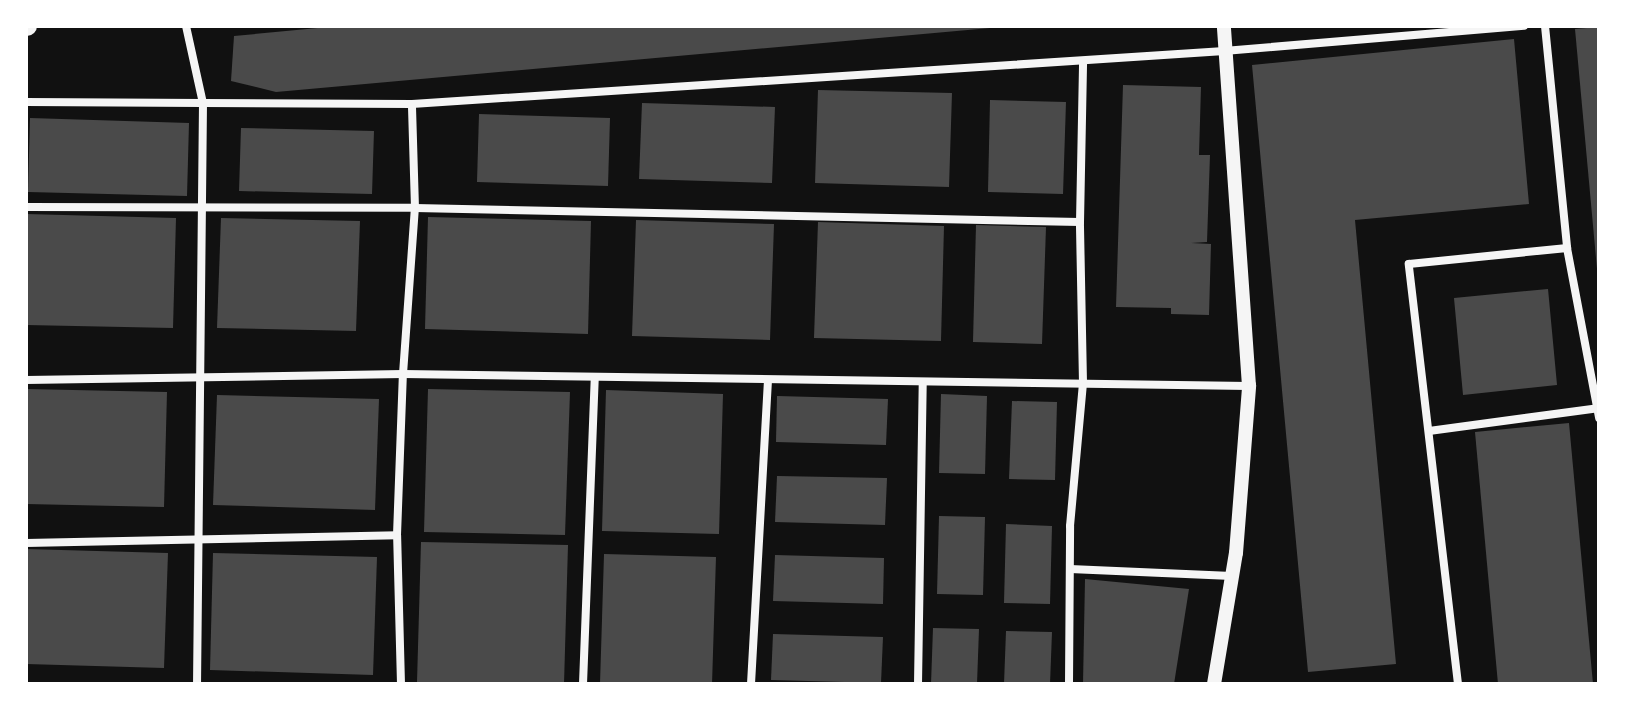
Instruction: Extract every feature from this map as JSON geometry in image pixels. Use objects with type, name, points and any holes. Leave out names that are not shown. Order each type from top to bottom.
[{"type":"street","points":[[186,26],[203,103],[201,539],[197,684]]},
{"type":"street","points":[[1214,684],[1232,576],[1249,386],[1224,26]]},
{"type":"street","points":[[26,102],[412,104],[1083,61],[1524,26]]},
{"type":"street","points":[[1429,431],[1598,411],[1567,248],[1545,26]]},
{"type":"street","points":[[1069,684],[1070,526],[1083,383],[1080,222],[1083,61]]},
{"type":"street","points":[[401,684],[397,535],[403,374],[415,208],[412,104]]},
{"type":"street","points":[[26,207],[415,208],[1080,222]]},
{"type":"street","points":[[1458,684],[1409,264],[1567,248]]},
{"type":"street","points":[[26,380],[403,374],[1249,386]]},
{"type":"street","points":[[583,684],[595,377]]},
{"type":"street","points":[[751,684],[768,380]]},
{"type":"street","points":[[918,684],[923,382]]},
{"type":"street","points":[[26,543],[397,535]]},
{"type":"street","points":[[1070,569],[1232,576]]},
{"type":"building","points":[[339,26],[990,28],[276,92],[231,81],[234,36]]},
{"type":"building","points":[[1599,27],[1599,269],[1597,269],[1575,29]]},
{"type":"building","points":[[1514,39],[1529,204],[1355,220],[1396,664],[1308,672],[1252,65]]},
{"type":"building","points":[[1123,85],[1201,87],[1199,155],[1210,155],[1207,242],[1191,243],[1211,244],[1209,315],[1171,314],[1171,308],[1116,307]]},
{"type":"building","points":[[818,90],[952,93],[949,187],[815,183]]},
{"type":"building","points":[[990,100],[1066,102],[1063,194],[988,192]]},
{"type":"building","points":[[642,103],[775,107],[772,183],[639,179]]},
{"type":"building","points":[[479,114],[610,118],[608,186],[477,182]]},
{"type":"building","points":[[30,118],[189,123],[187,196],[28,192]]},
{"type":"building","points":[[241,128],[374,131],[372,194],[239,191]]},
{"type":"building","points":[[26,214],[176,218],[173,328],[26,325]]},
{"type":"building","points":[[428,217],[591,221],[588,334],[425,329]]},
{"type":"building","points":[[221,218],[360,221],[356,331],[217,328]]},
{"type":"building","points":[[636,220],[774,224],[770,340],[632,336]]},
{"type":"building","points":[[818,222],[944,226],[941,341],[814,338]]},
{"type":"building","points":[[976,225],[1046,227],[1042,344],[973,342]]},
{"type":"building","points":[[1548,289],[1557,385],[1463,395],[1454,298]]},
{"type":"building","points":[[26,389],[167,392],[164,507],[26,504]]},
{"type":"building","points":[[428,389],[570,392],[565,535],[424,532]]},
{"type":"building","points":[[606,390],[723,394],[719,534],[602,531]]},
{"type":"building","points":[[941,394],[987,396],[985,474],[939,473]]},
{"type":"building","points":[[217,395],[379,399],[375,510],[213,505]]},
{"type":"building","points":[[777,396],[888,399],[886,445],[776,442]]},
{"type":"building","points":[[1012,401],[1057,402],[1055,480],[1009,479]]},
{"type":"building","points":[[1569,423],[1593,684],[1498,684],[1475,432]]},
{"type":"building","points":[[777,476],[887,478],[885,525],[775,522]]},
{"type":"building","points":[[939,516],[985,517],[983,595],[937,594]]},
{"type":"building","points":[[1006,524],[1052,526],[1050,604],[1004,603]]},
{"type":"building","points":[[421,542],[568,545],[564,684],[417,682]]},
{"type":"building","points":[[26,549],[168,553],[164,668],[26,664]]},
{"type":"building","points":[[213,553],[377,557],[373,675],[210,670]]},
{"type":"building","points":[[604,554],[716,557],[712,684],[600,684]]},
{"type":"building","points":[[775,555],[884,558],[883,604],[773,601]]},
{"type":"building","points":[[1085,579],[1189,589],[1174,684],[1083,684]]},
{"type":"building","points":[[933,628],[979,629],[977,684],[931,684]]},
{"type":"building","points":[[1006,631],[1052,632],[1050,684],[1004,684]]},
{"type":"building","points":[[773,634],[883,637],[881,683],[771,680]]}]
